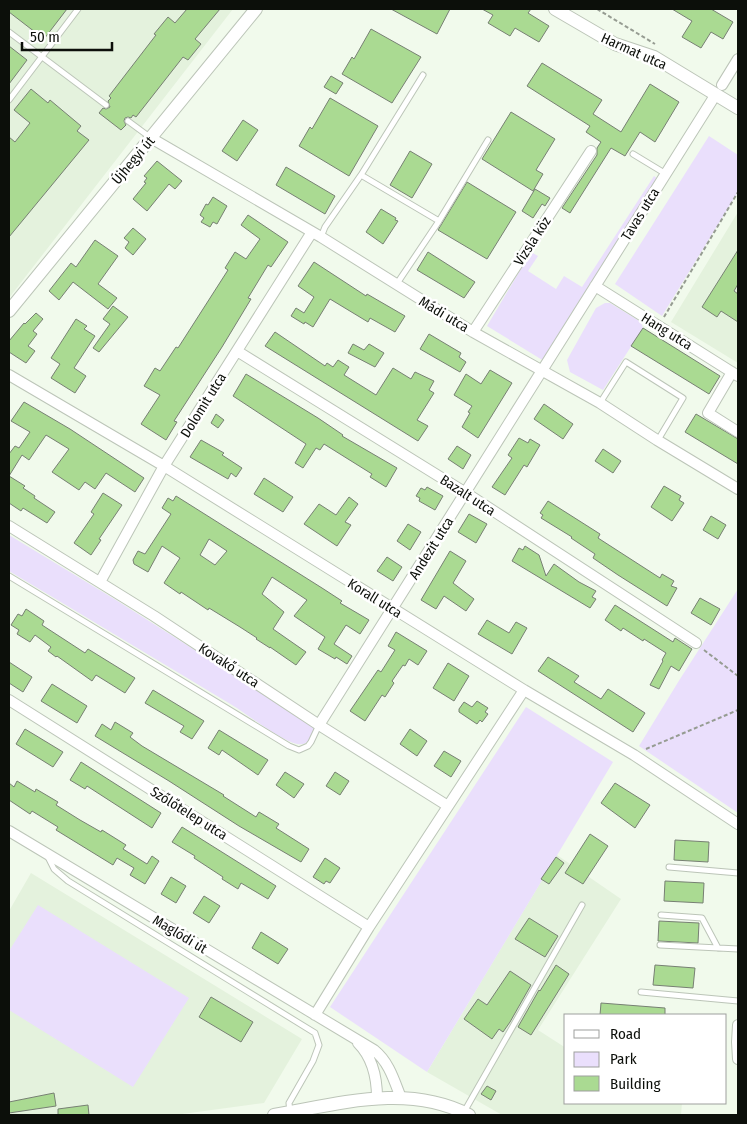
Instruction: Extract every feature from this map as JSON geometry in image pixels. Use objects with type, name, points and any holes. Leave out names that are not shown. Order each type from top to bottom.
[{"type":"street","name":"Újhegyi út","points":[[9,311],[256,9]]},
{"type":"street","name":"Harmat utca","points":[[555,9],[614,44],[654,57],[719,89],[738,108]]},
{"type":"street","name":"Tavas utca","points":[[542,370],[738,58]]},
{"type":"street","name":"Mádi utca","points":[[151,138],[316,234],[473,332],[600,403],[738,489]]},
{"type":"street","name":"Vizsla köz","points":[[473,332],[591,151]]},
{"type":"street","name":"Dolomit utca","points":[[100,582],[164,466],[237,351],[316,234]]},
{"type":"street","name":"Hang utca","points":[[595,286],[735,374]]},
{"type":"street","name":"Bazalt utca","points":[[237,351],[466,493],[696,643]]},
{"type":"street","name":"Andezit utca","points":[[319,725],[542,370]]},
{"type":"street","points":[[735,374],[708,413],[738,432]]},
{"type":"street","name":"Korall utca","points":[[9,375],[164,466],[524,690],[634,756],[738,824]]},
{"type":"street","name":"Kovakő utca","points":[[9,526],[154,616],[319,725],[448,806]]},
{"type":"street","points":[[315,1015],[369,927],[524,690]]},
{"type":"street","name":"Szőlőtelep utca","points":[[9,700],[369,927]]},
{"type":"street","name":"Maglódi út","points":[[9,831],[374,1050],[382,1056],[387,1064],[401,1098]]},
{"type":"street","points":[[738,1026],[738,1059]]},
{"type":"street","name":"Maglódi út","points":[[352,1037],[370,1058],[376,1079],[377,1098]]},
{"type":"street","points":[[274,1115],[377,1098],[401,1098],[430,1102],[466,1114]]},
{"type":"lane","points":[[9,100],[78,9]]},
{"type":"lane","points":[[9,32],[106,105]]},
{"type":"lane","points":[[316,234],[325,227],[361,175],[423,75]]},
{"type":"lane","points":[[128,121],[151,138]]},
{"type":"lane","points":[[396,285],[439,221],[488,140]]},
{"type":"lane","points":[[633,154],[666,174]]},
{"type":"lane","points":[[361,175],[439,221]]},
{"type":"lane","points":[[600,403],[626,362],[683,398],[657,440]]},
{"type":"lane","points":[[9,576],[289,746],[299,750],[308,746],[319,725]]},
{"type":"lane","points":[[46,853],[54,869],[68,881],[315,1033],[319,1045],[313,1061],[289,1103],[290,1113]]},
{"type":"lane","points":[[669,868],[738,873]]},
{"type":"lane","points":[[466,1114],[582,905]]},
{"type":"lane","points":[[661,916],[702,918],[718,948]]},
{"type":"lane","points":[[660,945],[738,949]]},
{"type":"lane","points":[[641,992],[738,1001]]},
{"type":"path","points":[[658,326],[738,192]]},
{"type":"path","points":[[696,643],[738,676]]},
{"type":"path","points":[[634,756],[643,750],[738,710]]},
{"type":"shaded area","points":[[9,9],[233,9],[9,298]]},
{"type":"shaded area","points":[[738,212],[738,363],[671,322]]},
{"type":"shaded area","points":[[557,855],[621,899],[538,1030],[564,1047],[564,1104],[682,1104],[681,1115],[502,1115],[427,1072]]},
{"type":"shaded area","points":[[31,873],[302,1039],[264,1103],[175,1115],[9,1115],[9,911]]},
{"type":"green space","points":[[709,136],[738,155],[738,192],[662,316],[615,284]]},
{"type":"green space","points":[[654,176],[659,180],[544,361],[487,326],[531,252],[538,256],[528,271],[556,289],[564,276],[582,287]]},
{"type":"green space","points":[[605,303],[610,303],[641,322],[643,328],[603,390],[570,372],[567,360],[596,308]]},
{"type":"green space","points":[[9,535],[116,600],[294,713],[316,729],[311,738],[307,743],[297,744],[282,738],[232,705],[9,571]]},
{"type":"green space","points":[[738,589],[738,813],[639,746]]},
{"type":"green space","points":[[526,707],[613,762],[427,1072],[330,1007]]},
{"type":"green space","points":[[38,905],[189,998],[133,1087],[9,1010],[9,951]]},
{"type":"building","points":[[9,9],[67,9],[44,39],[9,12]]},
{"type":"building","points":[[187,9],[220,9],[195,39],[201,44],[188,60],[183,57],[136,117],[133,115],[131,118],[125,118],[126,125],[121,130],[99,113],[103,108],[110,107],[108,101],[111,98],[109,96],[168,17],[175,23]]},
{"type":"building","points":[[391,9],[450,9],[437,34]]},
{"type":"building","points":[[482,9],[531,9],[528,13],[549,26],[539,42],[515,28],[510,36],[488,23],[493,15]]},
{"type":"building","points":[[672,9],[711,9],[733,22],[723,39],[711,32],[701,48],[682,37],[692,21]]},
{"type":"building","points":[[371,29],[421,57],[392,103],[342,74],[352,57],[354,59]]},
{"type":"building","points":[[9,46],[27,60],[9,84]]},
{"type":"building","points":[[542,63],[602,100],[593,114],[621,132],[650,84],[679,102],[655,142],[640,132],[625,156],[611,148],[570,213],[562,208],[597,155],[597,148],[601,142],[586,132],[590,126],[527,86]]},
{"type":"building","points":[[331,76],[343,83],[336,94],[324,87]]},
{"type":"building","points":[[31,89],[48,103],[50,100],[81,126],[77,131],[89,140],[9,237],[9,137],[15,142],[30,123],[14,110]]},
{"type":"building","points":[[330,98],[378,126],[349,176],[299,146],[310,127],[312,129]]},
{"type":"building","points":[[511,112],[555,139],[536,170],[543,174],[533,191],[482,159]]},
{"type":"building","points":[[243,120],[258,130],[237,161],[222,151]]},
{"type":"building","points":[[410,151],[432,164],[412,198],[390,185]]},
{"type":"building","points":[[157,161],[182,181],[175,189],[169,184],[147,211],[133,199],[146,183],[144,182],[147,178],[144,176]]},
{"type":"building","points":[[286,167],[335,196],[325,214],[276,185]]},
{"type":"building","points":[[467,182],[516,212],[487,259],[438,230]]},
{"type":"building","points":[[535,189],[550,198],[545,206],[542,204],[533,218],[522,211]]},
{"type":"building","points":[[213,197],[227,206],[217,224],[213,222],[210,227],[201,222],[204,218],[200,215],[206,204],[208,205]]},
{"type":"building","points":[[381,209],[398,221],[383,244],[366,232]]},
{"type":"building","points":[[248,215],[288,242],[271,267],[268,265],[248,298],[251,299],[174,421],[177,422],[166,440],[141,424],[160,395],[144,386],[155,368],[160,371],[176,347],[178,348],[228,270],[225,268],[235,252],[246,259],[260,239],[241,225]]},
{"type":"building","points":[[133,228],[146,239],[133,255],[125,248],[129,242],[124,238]]},
{"type":"building","points":[[95,240],[118,256],[98,284],[117,298],[108,309],[73,282],[59,300],[49,291],[71,263],[76,267]]},
{"type":"building","points":[[738,250],[738,284],[734,291],[738,294],[738,322],[721,311],[717,317],[702,307]]},
{"type":"building","points":[[428,252],[475,282],[464,298],[417,270]]},
{"type":"building","points":[[314,262],[366,296],[367,294],[405,316],[395,332],[370,318],[368,322],[330,299],[313,327],[291,316],[296,308],[304,313],[314,297],[298,286]]},
{"type":"building","points":[[113,306],[128,317],[99,352],[93,348],[110,324],[103,319]]},
{"type":"building","points":[[36,313],[43,319],[33,331],[37,334],[28,346],[35,351],[26,363],[9,352],[9,341],[24,323]]},
{"type":"building","points":[[76,319],[87,326],[84,329],[95,336],[74,368],[86,376],[75,393],[51,378],[60,364],[51,358]]},
{"type":"building","points":[[643,328],[720,376],[709,394],[631,346]]},
{"type":"building","points":[[275,332],[325,366],[327,363],[333,367],[338,360],[349,367],[344,375],[376,395],[393,368],[411,379],[415,372],[434,381],[429,390],[434,393],[417,420],[428,426],[418,441],[265,346]]},
{"type":"building","points":[[429,334],[461,353],[459,357],[466,362],[460,372],[420,349]]},
{"type":"building","points":[[353,344],[364,350],[369,344],[384,353],[375,367],[348,353]]},
{"type":"building","points":[[490,370],[512,383],[478,438],[462,427],[472,406],[454,395],[466,374],[481,384]]},
{"type":"building","points":[[246,374],[318,418],[342,436],[397,468],[386,487],[370,477],[372,474],[324,444],[320,450],[316,448],[303,468],[295,463],[306,444],[233,396]]},
{"type":"building","points":[[24,402],[70,429],[144,478],[135,492],[106,473],[95,489],[85,482],[79,490],[52,472],[69,449],[46,435],[29,460],[22,455],[9,476],[9,454],[15,446],[19,448],[30,432],[11,421]]},
{"type":"building","points":[[544,404],[573,424],[563,439],[534,419]]},
{"type":"building","points":[[216,414],[224,420],[218,428],[211,423]]},
{"type":"building","points":[[696,414],[738,439],[738,464],[685,432]]},
{"type":"building","points":[[519,438],[528,443],[530,439],[540,445],[527,467],[524,465],[505,495],[492,487],[512,458],[508,455]]},
{"type":"building","points":[[201,440],[224,453],[222,455],[242,468],[236,477],[231,473],[228,479],[190,457]]},
{"type":"building","points":[[457,446],[471,455],[463,469],[448,459]]},
{"type":"building","points":[[603,449],[621,461],[613,473],[595,461]]},
{"type":"building","points":[[9,476],[25,486],[23,488],[35,496],[34,498],[55,512],[47,523],[23,508],[21,511],[9,503]]},
{"type":"building","points":[[264,478],[293,497],[283,512],[254,494]]},
{"type":"building","points":[[664,486],[681,496],[679,500],[684,503],[672,521],[651,507]]},
{"type":"building","points":[[427,487],[443,496],[435,510],[419,501],[420,498],[416,496],[421,488],[425,490]]},
{"type":"building","points":[[103,493],[122,505],[99,539],[101,540],[91,555],[74,543],[94,514],[91,512]]},
{"type":"building","points":[[176,496],[322,588],[342,601],[340,603],[369,620],[360,634],[346,625],[334,644],[352,656],[347,664],[318,649],[325,637],[294,616],[307,600],[272,577],[262,594],[284,612],[273,629],[306,652],[296,665],[240,627],[209,608],[208,610],[181,592],[180,594],[164,583],[180,558],[162,546],[148,572],[134,564],[133,560],[138,551],[145,554],[171,514],[162,508],[168,498],[173,501]],"holes":[[[209,539],[227,551],[215,565],[200,555]]]},
{"type":"building","points":[[349,497],[358,504],[345,522],[351,525],[337,546],[304,524],[319,504],[336,515]]},
{"type":"building","points":[[548,501],[600,534],[598,538],[660,578],[662,574],[674,581],[671,586],[677,588],[667,606],[593,558],[595,554],[541,518],[543,515],[540,513]]},
{"type":"building","points":[[469,514],[487,524],[476,543],[458,532]]},
{"type":"building","points":[[711,516],[726,525],[718,539],[703,530]]},
{"type":"building","points":[[408,524],[421,532],[410,550],[397,541]]},
{"type":"building","points":[[525,546],[539,555],[546,576],[554,564],[579,582],[596,591],[592,597],[596,599],[590,608],[512,561],[519,548],[523,550]]},
{"type":"building","points":[[450,551],[466,561],[453,583],[474,599],[466,611],[444,596],[436,609],[421,600]]},
{"type":"building","points":[[387,557],[402,567],[393,581],[377,571]]},
{"type":"building","points":[[700,598],[720,609],[711,625],[691,613]]},
{"type":"building","points":[[615,605],[673,642],[675,638],[692,649],[679,671],[671,666],[659,689],[650,685],[666,653],[623,628],[621,631],[605,620]]},
{"type":"building","points":[[26,609],[44,621],[42,625],[85,653],[88,649],[135,678],[125,693],[96,675],[92,681],[48,651],[51,647],[35,635],[30,642],[17,634],[19,630],[11,625],[18,614],[22,616]]},
{"type":"building","points":[[487,620],[509,633],[516,622],[527,628],[512,654],[478,634]]},
{"type":"building","points":[[396,632],[427,651],[418,665],[409,659],[405,666],[403,665],[392,681],[394,683],[385,697],[382,695],[365,721],[350,711],[378,670],[381,672],[395,650],[388,646]]},
{"type":"building","points":[[548,657],[579,676],[574,682],[601,699],[608,689],[645,713],[633,732],[538,671]]},
{"type":"building","points":[[9,662],[32,677],[23,692],[9,683]]},
{"type":"building","points":[[448,663],[469,676],[454,701],[433,688]]},
{"type":"building","points":[[52,684],[87,706],[77,723],[41,701]]},
{"type":"building","points":[[153,690],[204,721],[192,739],[180,732],[184,726],[145,703]]},
{"type":"building","points":[[477,701],[488,708],[485,712],[488,714],[482,722],[480,720],[477,724],[459,712],[459,709],[464,702],[472,707]]},
{"type":"building","points":[[115,722],[133,733],[130,737],[142,746],[224,795],[256,817],[259,812],[279,824],[276,828],[309,849],[301,862],[239,826],[95,736],[102,724],[111,730]]},
{"type":"building","points":[[25,729],[63,752],[53,767],[16,744]]},
{"type":"building","points":[[410,729],[427,741],[417,756],[400,744]]},
{"type":"building","points":[[219,730],[268,760],[258,775],[222,750],[219,755],[208,748]]},
{"type":"building","points":[[444,751],[461,761],[451,777],[434,766]]},
{"type":"building","points":[[81,762],[161,813],[152,828],[87,786],[85,789],[70,780]]},
{"type":"building","points":[[285,772],[304,784],[294,798],[276,785]]},
{"type":"building","points":[[335,772],[349,781],[340,795],[326,786]]},
{"type":"building","points":[[17,781],[35,792],[36,789],[58,802],[56,805],[80,820],[101,832],[102,830],[126,845],[123,849],[147,864],[152,856],[159,861],[145,884],[130,875],[134,868],[117,858],[113,865],[56,830],[58,827],[32,811],[30,814],[9,800],[9,783],[14,787]]},
{"type":"building","points":[[615,783],[650,805],[635,828],[601,803]]},
{"type":"building","points":[[182,827],[276,886],[268,899],[241,883],[238,889],[194,858],[195,856],[172,842]]},
{"type":"building","points":[[590,834],[608,846],[583,884],[565,873]]},
{"type":"building","points":[[675,840],[709,842],[708,862],[674,860]]},
{"type":"building","points":[[556,857],[564,863],[549,884],[541,879]]},
{"type":"building","points":[[325,858],[340,868],[330,883],[326,881],[324,884],[313,877]]},
{"type":"building","points":[[171,877],[186,886],[176,903],[161,894]]},
{"type":"building","points":[[665,881],[704,883],[703,903],[664,901]]},
{"type":"building","points":[[204,896],[220,906],[209,923],[193,913]]},
{"type":"building","points":[[529,918],[558,936],[545,957],[515,939]]},
{"type":"building","points":[[659,921],[699,923],[698,943],[658,941]]},
{"type":"building","points":[[261,932],[288,949],[278,964],[252,948]]},
{"type":"building","points":[[556,965],[569,974],[531,1035],[518,1027]]},
{"type":"building","points":[[655,965],[695,968],[693,988],[653,985]]},
{"type":"building","points":[[510,971],[531,985],[503,1032],[499,1029],[492,1039],[464,1019],[478,999],[487,1005]]},
{"type":"building","points":[[211,997],[253,1022],[241,1042],[199,1017]]},
{"type":"building","points":[[601,1003],[665,1008],[665,1014],[600,1014]]},
{"type":"building","points":[[487,1086],[496,1091],[491,1100],[481,1094]]},
{"type":"building","points":[[54,1093],[56,1106],[9,1113],[9,1102]]},
{"type":"building","points":[[88,1105],[89,1115],[58,1115],[58,1109]]}]
